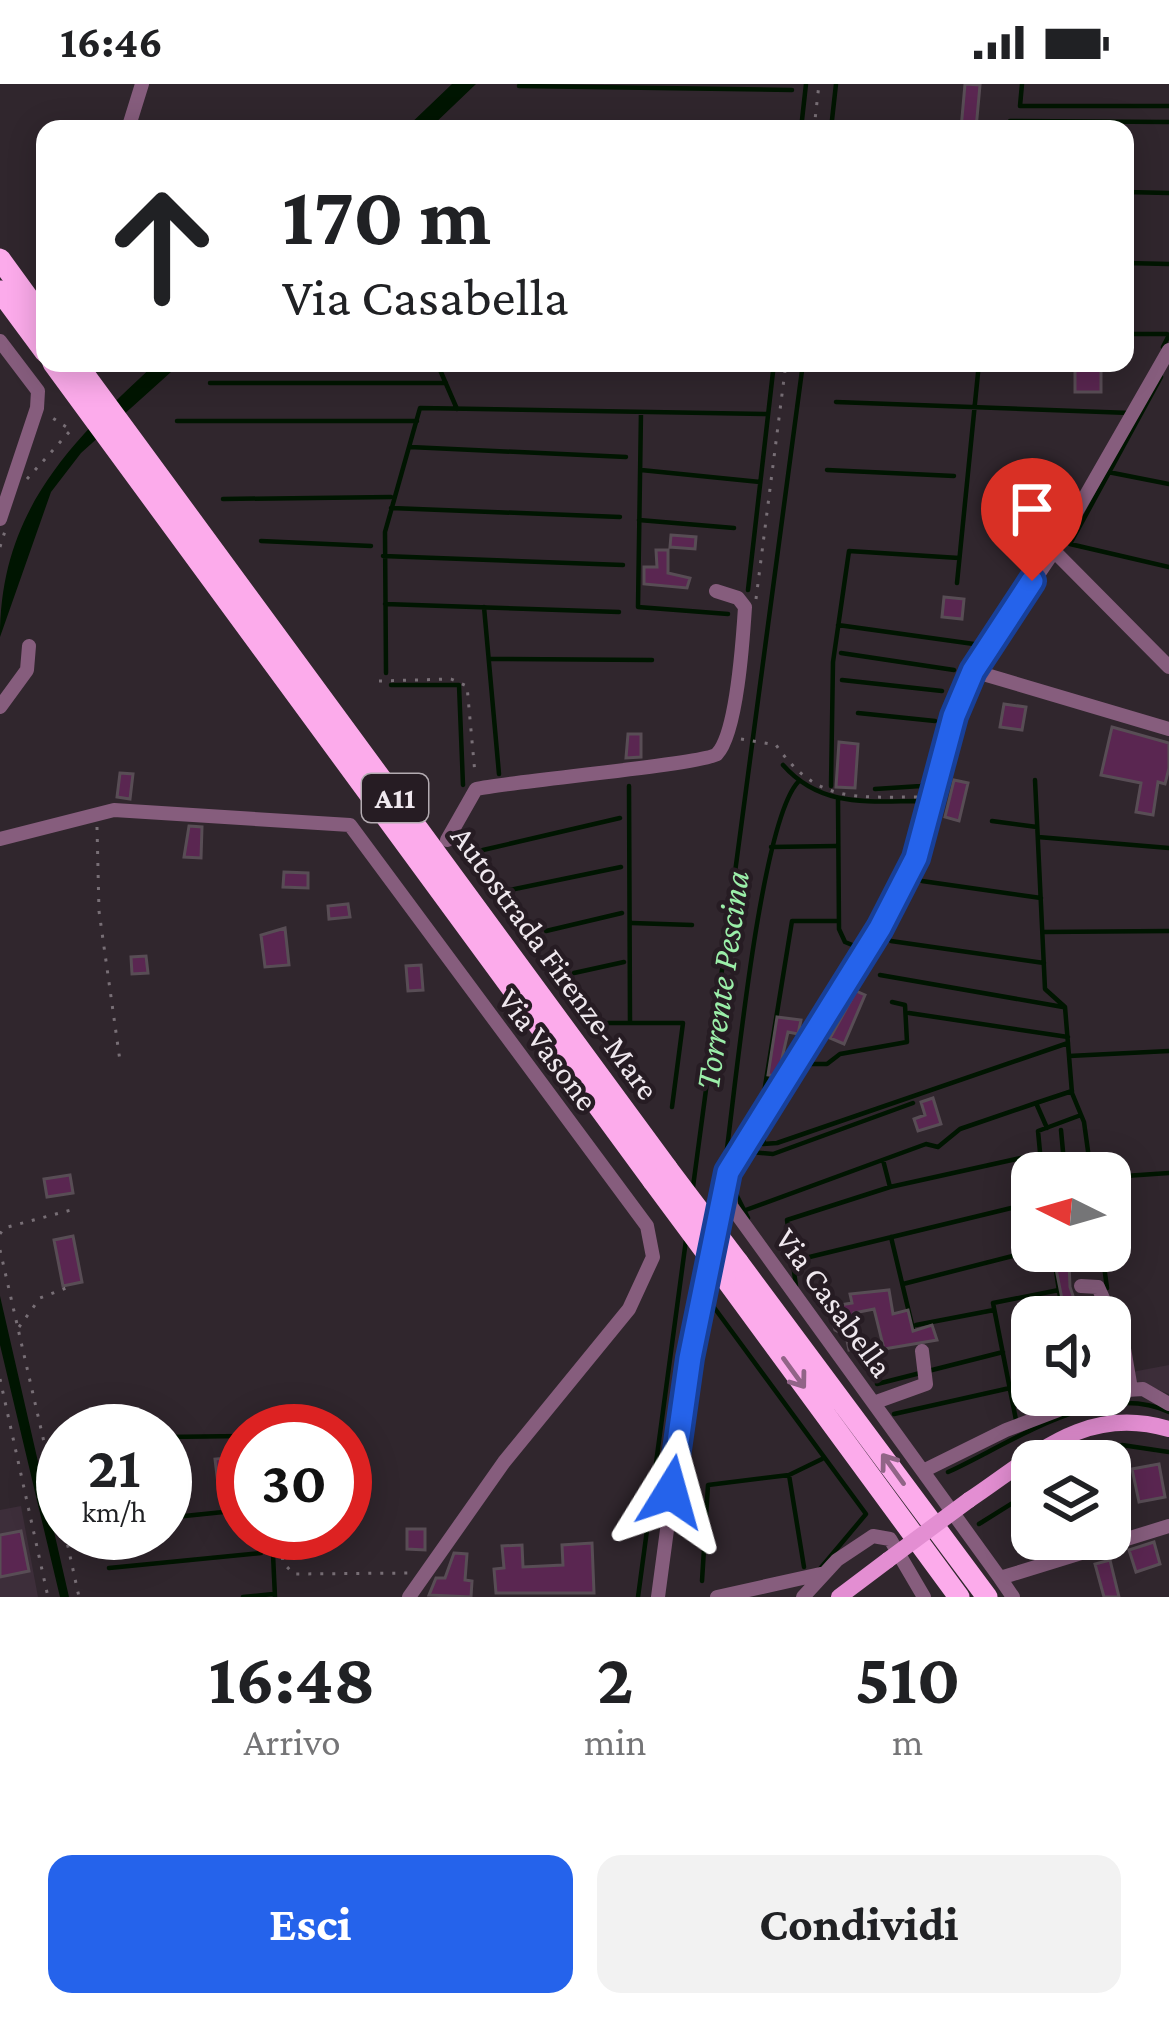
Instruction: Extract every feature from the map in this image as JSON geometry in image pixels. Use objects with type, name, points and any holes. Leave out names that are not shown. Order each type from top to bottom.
[{"type":"highway","points":[[0,259],[36,309]]},
{"type":"highway","points":[[0,291],[36,340]]},
{"type":"highway","name":"Autostrada Firenze-Mare","points":[[80,372],[117,435],[732,1270],[958,1597]]},
{"type":"highway","name":"Autostrada Firenze-Mare","points":[[44,386],[100,411]]},
{"type":"highway","name":"Autostrada Firenze-Mare","points":[[732,1270],[993,1588]]},
{"type":"main road","points":[[839,1597],[969,1500],[1091,1424],[1131,1419],[1169,1429]]},
{"type":"street","points":[[131,120],[142,84]]},
{"type":"street","points":[[0,340],[44,386],[3,524]]},
{"type":"street","points":[[658,1597],[690,1358],[728,1172],[880,928],[916,858],[954,716],[973,671],[1054,551],[1169,350]]},
{"type":"street","points":[[1054,551],[1169,668]]},
{"type":"street","points":[[447,840],[476,789],[568,773],[694,764],[716,755],[728,734],[745,611],[738,598],[716,591]]},
{"type":"street","points":[[0,707],[27,670],[29,646]]},
{"type":"street","points":[[973,671],[1169,729]]},
{"type":"street","name":"Via Vasone","points":[[0,839],[97,813],[344,822],[647,1226],[653,1246],[646,1279],[629,1309],[504,1462],[409,1597]]},
{"type":"street","points":[[391,881],[406,871]]},
{"type":"street","name":"Via Casabella","points":[[728,1172],[730,1205],[925,1470],[993,1588],[1013,1597]]},
{"type":"street","points":[[1081,1286],[1098,1287],[1102,1296]]},
{"type":"street","points":[[876,1402],[926,1384],[922,1351]]},
{"type":"street","points":[[1131,1389],[1143,1389],[1169,1404]]},
{"type":"street","points":[[925,1470],[1043,1416]]},
{"type":"street","points":[[993,1588],[1169,1526]]},
{"type":"street","points":[[803,1597],[863,1538],[883,1536],[924,1597]]},
{"type":"street","points":[[717,1597],[825,1573]]},
{"type":"path","points":[[815,120],[819,84]]},
{"type":"path","points":[[756,604],[785,372]]},
{"type":"path","points":[[17,493],[70,430],[44,386]]},
{"type":"path","points":[[0,547],[3,524]]},
{"type":"path","points":[[380,681],[451,679],[467,686],[476,789]]},
{"type":"path","points":[[737,730],[737,739],[771,743],[799,776],[822,789],[897,796],[935,792]]},
{"type":"path","points":[[97,813],[99,911],[120,1061]]},
{"type":"path","points":[[0,1234],[4,1228],[71,1210]]},
{"type":"path","points":[[0,1250],[36,1405]]},
{"type":"path","points":[[19,1329],[40,1298],[66,1288]]},
{"type":"path","points":[[0,1379],[48,1597]]},
{"type":"path","points":[[71,1560],[79,1597]]},
{"type":"path","points":[[283,1560],[294,1574],[408,1572],[423,1580]]},
{"type":"shaded area","points":[[452,84],[476,84],[438,120],[414,120]]},
{"type":"shaded area","points":[[147,372],[171,372],[81,453],[51,492],[0,637],[3,592],[27,516],[46,483],[95,422]]},
{"type":"shaded area","points":[[0,1296],[36,1453],[36,1496],[0,1345]]},
{"type":"shaded area","points":[[1169,1365],[1169,1394],[1136,1381],[1132,1372]]},
{"type":"shaded area","points":[[21,1506],[38,1597],[0,1597],[0,1510]]},
{"type":"shaded area","points":[[51,1560],[61,1560],[69,1597],[60,1597]]},
{"type":"building","points":[[965,84],[980,85],[977,120],[962,120]]},
{"type":"building","points":[[1075,372],[1101,372],[1101,392],[1075,392]]},
{"type":"building","points":[[1050,474],[1061,475],[1056,512],[1028,509],[1025,526],[1010,524],[1017,479],[1049,483]]},
{"type":"building","points":[[671,535],[696,537],[695,549],[670,547]]},
{"type":"building","points":[[656,550],[668,550],[668,573],[690,578],[687,588],[644,584],[644,567],[657,567]]},
{"type":"building","points":[[944,597],[964,599],[962,619],[942,617]]},
{"type":"building","points":[[1004,704],[1026,707],[1022,730],[1000,727]]},
{"type":"building","points":[[1112,727],[1169,743],[1169,768],[1165,784],[1158,782],[1153,815],[1136,812],[1141,783],[1101,775]]},
{"type":"building","points":[[628,734],[641,734],[641,757],[626,758]]},
{"type":"building","points":[[839,742],[858,744],[855,788],[836,787]]},
{"type":"building","points":[[120,773],[133,774],[130,799],[117,797]]},
{"type":"building","points":[[954,780],[968,783],[959,821],[945,817]]},
{"type":"building","points":[[189,826],[202,827],[201,858],[184,857]]},
{"type":"building","points":[[284,872],[308,873],[308,888],[283,887]]},
{"type":"building","points":[[348,904],[350,917],[329,919],[328,906]]},
{"type":"building","points":[[285,928],[289,965],[265,967],[261,935]]},
{"type":"building","points":[[146,956],[148,973],[132,974],[131,957]]},
{"type":"building","points":[[421,965],[423,990],[408,991],[406,966]]},
{"type":"building","points":[[856,991],[865,995],[844,1044],[830,1038]]},
{"type":"building","points":[[777,1017],[801,1020],[798,1034],[788,1032],[778,1076],[768,1075]]},
{"type":"building","points":[[933,1098],[941,1124],[918,1131],[914,1119],[925,1115],[921,1102]]},
{"type":"building","points":[[70,1175],[73,1193],[47,1197],[44,1179]]},
{"type":"building","points":[[73,1236],[82,1282],[63,1286],[54,1240]]},
{"type":"building","points":[[1057,1272],[1069,1272],[1073,1296],[1061,1296]]},
{"type":"building","points":[[889,1290],[893,1314],[908,1310],[913,1331],[932,1325],[937,1340],[884,1349],[874,1309],[854,1313],[861,1348],[849,1350],[846,1336],[835,1330],[832,1319],[842,1317],[840,1305],[852,1303],[850,1294]]},
{"type":"building","points":[[1159,1464],[1165,1497],[1139,1502],[1132,1469]]},
{"type":"building","points":[[407,1529],[425,1529],[425,1550],[407,1549]]},
{"type":"building","points":[[21,1531],[29,1571],[0,1577],[0,1535]]},
{"type":"building","points":[[1154,1542],[1160,1564],[1136,1572],[1131,1549]]},
{"type":"building","points":[[592,1543],[594,1593],[496,1593],[494,1569],[504,1568],[502,1546],[522,1545],[523,1567],[563,1565],[562,1545]]},
{"type":"building","points":[[454,1553],[467,1554],[465,1580],[472,1581],[471,1597],[429,1595],[436,1578],[445,1578]]},
{"type":"building","points":[[1110,1560],[1119,1597],[1104,1597],[1095,1564]]},
{"type":"waterway","points":[[802,120],[806,84]]},
{"type":"waterway","name":"Torrente Pescina","points":[[832,120],[836,84]]},
{"type":"waterway","points":[[1022,84],[1020,106],[1169,106]]},
{"type":"waterway","points":[[519,86],[792,90]]},
{"type":"waterway","points":[[1134,122],[1169,122]]},
{"type":"waterway","points":[[1134,192],[1169,193]]},
{"type":"waterway","points":[[1134,263],[1169,264]]},
{"type":"waterway","points":[[1134,334],[1167,334]]},
{"type":"waterway","points":[[1163,347],[1169,335]]},
{"type":"waterway","points":[[441,372],[457,409]]},
{"type":"waterway","points":[[748,590],[773,372]]},
{"type":"waterway","name":"Torrente Pescina","points":[[693,1187],[802,372]]},
{"type":"waterway","points":[[957,583],[978,372]]},
{"type":"waterway","points":[[1161,377],[1070,544],[1169,567]]},
{"type":"waterway","points":[[210,383],[446,383]]},
{"type":"waterway","points":[[836,402],[1130,413]]},
{"type":"waterway","points":[[386,673],[385,532],[420,408],[768,414]]},
{"type":"waterway","points":[[641,412],[638,607],[728,614]]},
{"type":"waterway","points":[[177,421],[417,421]]},
{"type":"waterway","points":[[410,447],[626,457]]},
{"type":"waterway","points":[[641,470],[760,482]]},
{"type":"waterway","points":[[827,470],[954,476]]},
{"type":"waterway","points":[[1108,472],[1169,484]]},
{"type":"waterway","points":[[223,499],[391,497]]},
{"type":"waterway","points":[[391,508],[620,517]]},
{"type":"waterway","points":[[639,520],[734,528]]},
{"type":"waterway","points":[[980,649],[1062,524]]},
{"type":"waterway","points":[[261,541],[371,546]]},
{"type":"waterway","points":[[831,786],[833,662],[849,551],[959,558]]},
{"type":"waterway","points":[[383,556],[623,565]]},
{"type":"waterway","points":[[385,604],[619,612]]},
{"type":"waterway","points":[[484,607],[499,774]]},
{"type":"waterway","points":[[838,625],[981,645]]},
{"type":"waterway","points":[[841,653],[954,670]]},
{"type":"waterway","points":[[490,659],[652,660]]},
{"type":"waterway","points":[[842,680],[942,691]]},
{"type":"waterway","points":[[391,685],[459,685],[463,785]]},
{"type":"waterway","points":[[858,713],[935,721]]},
{"type":"waterway","points":[[783,765],[813,789],[829,795],[864,801],[920,801],[926,808]]},
{"type":"waterway","points":[[875,789],[921,786],[932,776]]},
{"type":"waterway","points":[[1035,780],[1045,989],[1065,1007],[1072,1093],[1084,1122],[1088,1152]]},
{"type":"waterway","points":[[725,1164],[761,902],[784,807],[798,782]]},
{"type":"waterway","points":[[629,786],[630,1023]]},
{"type":"waterway","points":[[838,800],[839,929],[845,942],[862,949]]},
{"type":"waterway","points":[[483,850],[620,818]]},
{"type":"waterway","points":[[992,821],[1037,827]]},
{"type":"waterway","points":[[1038,837],[1169,848]]},
{"type":"waterway","points":[[771,847],[836,846]]},
{"type":"waterway","points":[[510,890],[621,867]]},
{"type":"waterway","points":[[922,881],[1041,898]]},
{"type":"waterway","points":[[546,931],[622,913]]},
{"type":"waterway","points":[[761,1111],[792,921],[839,921]]},
{"type":"waterway","points":[[632,923],[692,925]]},
{"type":"waterway","points":[[1043,932],[1169,931]]},
{"type":"waterway","points":[[891,941],[1044,963]]},
{"type":"waterway","points":[[574,973],[624,962]]},
{"type":"waterway","points":[[880,975],[1063,1007]]},
{"type":"waterway","points":[[804,1064],[827,1064],[840,1054],[907,1042],[905,1005],[892,1002]]},
{"type":"waterway","points":[[909,1013],[1068,1037]]},
{"type":"waterway","points":[[608,1023],[683,1023],[672,1107]]},
{"type":"waterway","points":[[766,1125],[763,1144],[777,1143],[1068,1043]]},
{"type":"waterway","points":[[1069,1056],[1169,1051]]},
{"type":"waterway","points":[[1047,1128],[1036,1103],[1072,1091]]},
{"type":"waterway","points":[[743,1157],[751,1152],[773,1154],[913,1103]]},
{"type":"waterway","points":[[743,1211],[926,1144],[938,1147],[960,1129],[1036,1103]]},
{"type":"waterway","points":[[1040,1152],[1038,1131],[1081,1115]]},
{"type":"waterway","points":[[1061,1130],[1063,1152]]},
{"type":"waterway","points":[[883,1160],[890,1187]]},
{"type":"waterway","points":[[796,1286],[787,1220],[890,1187],[1011,1160]]},
{"type":"waterway","points":[[1131,1176],[1169,1173]]},
{"type":"waterway","points":[[737,1196],[748,1218]]},
{"type":"waterway","points":[[793,1261],[1011,1208]]},
{"type":"waterway","points":[[891,1237],[913,1329]]},
{"type":"waterway","name":"Torrente Pescina","points":[[638,1597],[686,1240]]},
{"type":"waterway","points":[[903,1284],[1011,1256]]},
{"type":"waterway","points":[[1056,1272],[1060,1296]]},
{"type":"waterway","points":[[1105,1272],[1107,1288]]},
{"type":"waterway","points":[[1016,1420],[993,1303],[1059,1290]]},
{"type":"waterway","points":[[713,1306],[866,1514],[819,1570]]},
{"type":"waterway","points":[[916,1325],[994,1310]]},
{"type":"waterway","points":[[877,1384],[1003,1352]]},
{"type":"waterway","points":[[894,1414],[1010,1388]]},
{"type":"waterway","points":[[948,1472],[1085,1409],[1142,1404],[1169,1412]]},
{"type":"waterway","points":[[192,1437],[216,1436]]},
{"type":"waterway","points":[[1131,1446],[1169,1452]]},
{"type":"waterway","points":[[702,1581],[708,1485],[789,1475],[822,1459]]},
{"type":"waterway","points":[[789,1475],[804,1567]]},
{"type":"waterway","points":[[979,1524],[1011,1504]]},
{"type":"waterway","points":[[192,1515],[216,1513]]},
{"type":"waterway","points":[[109,1568],[216,1557]]},
{"type":"waterway","points":[[273,1560],[275,1597]]},
{"type":"waterway","points":[[243,1597],[273,1594]]},
{"type":"route","points":[[671,1492],[690,1358],[728,1172],[820,1033],[880,928],[916,858],[954,716],[973,671],[1032,581]]}]
